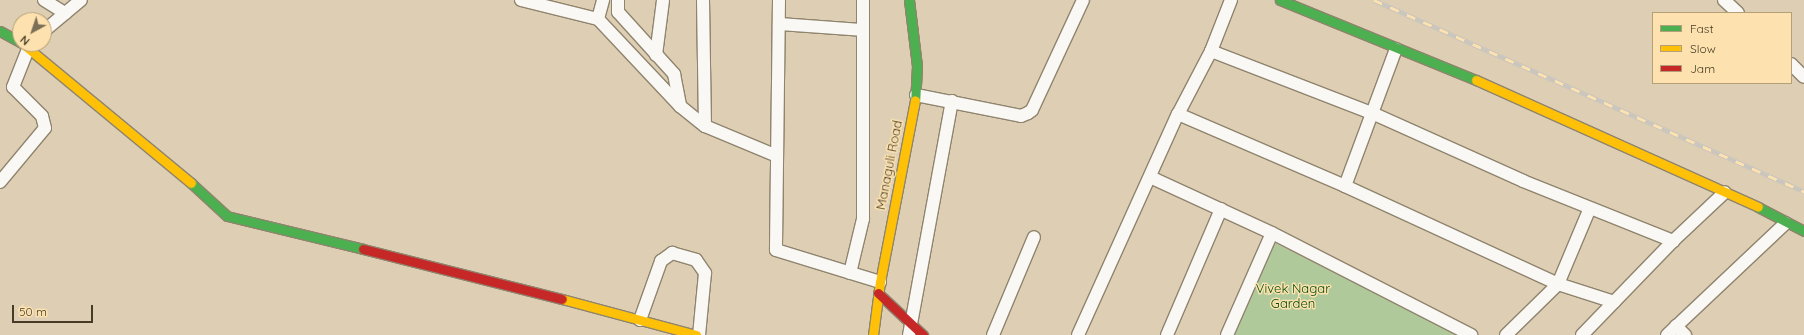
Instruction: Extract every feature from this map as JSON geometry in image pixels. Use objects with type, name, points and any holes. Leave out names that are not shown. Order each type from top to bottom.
[{"type":"street","points":[[44,0],[65,13]]},
{"type":"street","points":[[52,24],[80,0]]},
{"type":"street","points":[[598,18],[603,0]]},
{"type":"street","points":[[618,0],[618,12],[674,74],[680,106]]},
{"type":"street","points":[[656,55],[663,0]]},
{"type":"street","points":[[703,0],[705,126]]},
{"type":"street","points":[[779,0],[776,250],[850,273],[879,287],[923,335]]},
{"type":"street","points":[[850,273],[863,219],[863,0]]},
{"type":"street","name":"Managuli Road","points":[[873,335],[879,287],[916,95],[917,66],[908,0]]},
{"type":"street","points":[[916,95],[1021,116],[1028,114],[1032,110],[1083,0]]},
{"type":"street","points":[[1078,335],[1178,114],[1211,51],[1231,0]]},
{"type":"street","points":[[1280,0],[1396,49],[1478,81],[1725,192],[1804,231]]},
{"type":"street","points":[[1724,0],[1737,12]]},
{"type":"street","points":[[529,1],[598,18],[680,106],[705,126],[777,156]]},
{"type":"street","points":[[779,24],[862,30]]},
{"type":"street","points":[[0,31],[12,37]]},
{"type":"street","points":[[1345,186],[1396,49]]},
{"type":"street","points":[[1211,51],[1372,113],[1522,181],[1673,241]]},
{"type":"street","points":[[0,182],[45,128],[42,116],[13,87],[23,52]]},
{"type":"street","points":[[33,52],[47,66],[168,162],[227,216],[548,295],[640,320],[698,335],[705,273],[696,260],[672,253],[661,261],[640,320]]},
{"type":"street","points":[[1792,65],[1804,77]]},
{"type":"street","points":[[909,335],[910,322],[952,101]]},
{"type":"street","points":[[1178,114],[1345,186],[1558,284],[1614,302]]},
{"type":"street","points":[[1150,176],[1272,233],[1471,335]]},
{"type":"street","points":[[1582,335],[1673,241],[1725,192]]},
{"type":"street","points":[[1506,335],[1558,284],[1590,208]]},
{"type":"street","points":[[1167,335],[1221,209]]},
{"type":"street","points":[[1667,335],[1786,223]]},
{"type":"street","points":[[1227,335],[1272,233]]},
{"type":"street","points":[[992,335],[1034,237]]},
{"type":"street","points":[[1676,326],[1685,335]]},
{"type":"green space","name":"Vivek Nagar Garden","points":[[1273,242],[1461,335],[1232,335]]},
{"type":"railway","points":[[1374,0],[1804,191]]},
{"type":"traffic: fast","points":[[909,0],[917,66],[915,100]]},
{"type":"traffic: fast","points":[[1280,0],[1476,80]]},
{"type":"traffic: fast","points":[[0,31],[12,38]]},
{"type":"traffic: fast","points":[[191,183],[227,216],[363,249]]},
{"type":"traffic: fast","points":[[1758,207],[1804,231]]},
{"type":"traffic: slow","points":[[33,52],[191,183]]},
{"type":"traffic: slow","points":[[1476,80],[1758,207]]},
{"type":"traffic: slow","points":[[873,335],[880,282],[915,100]]},
{"type":"traffic: slow","points":[[562,299],[696,335]]},
{"type":"traffic: jam","points":[[363,249],[562,299]]},
{"type":"traffic: jam","points":[[878,293],[923,335]]}]
